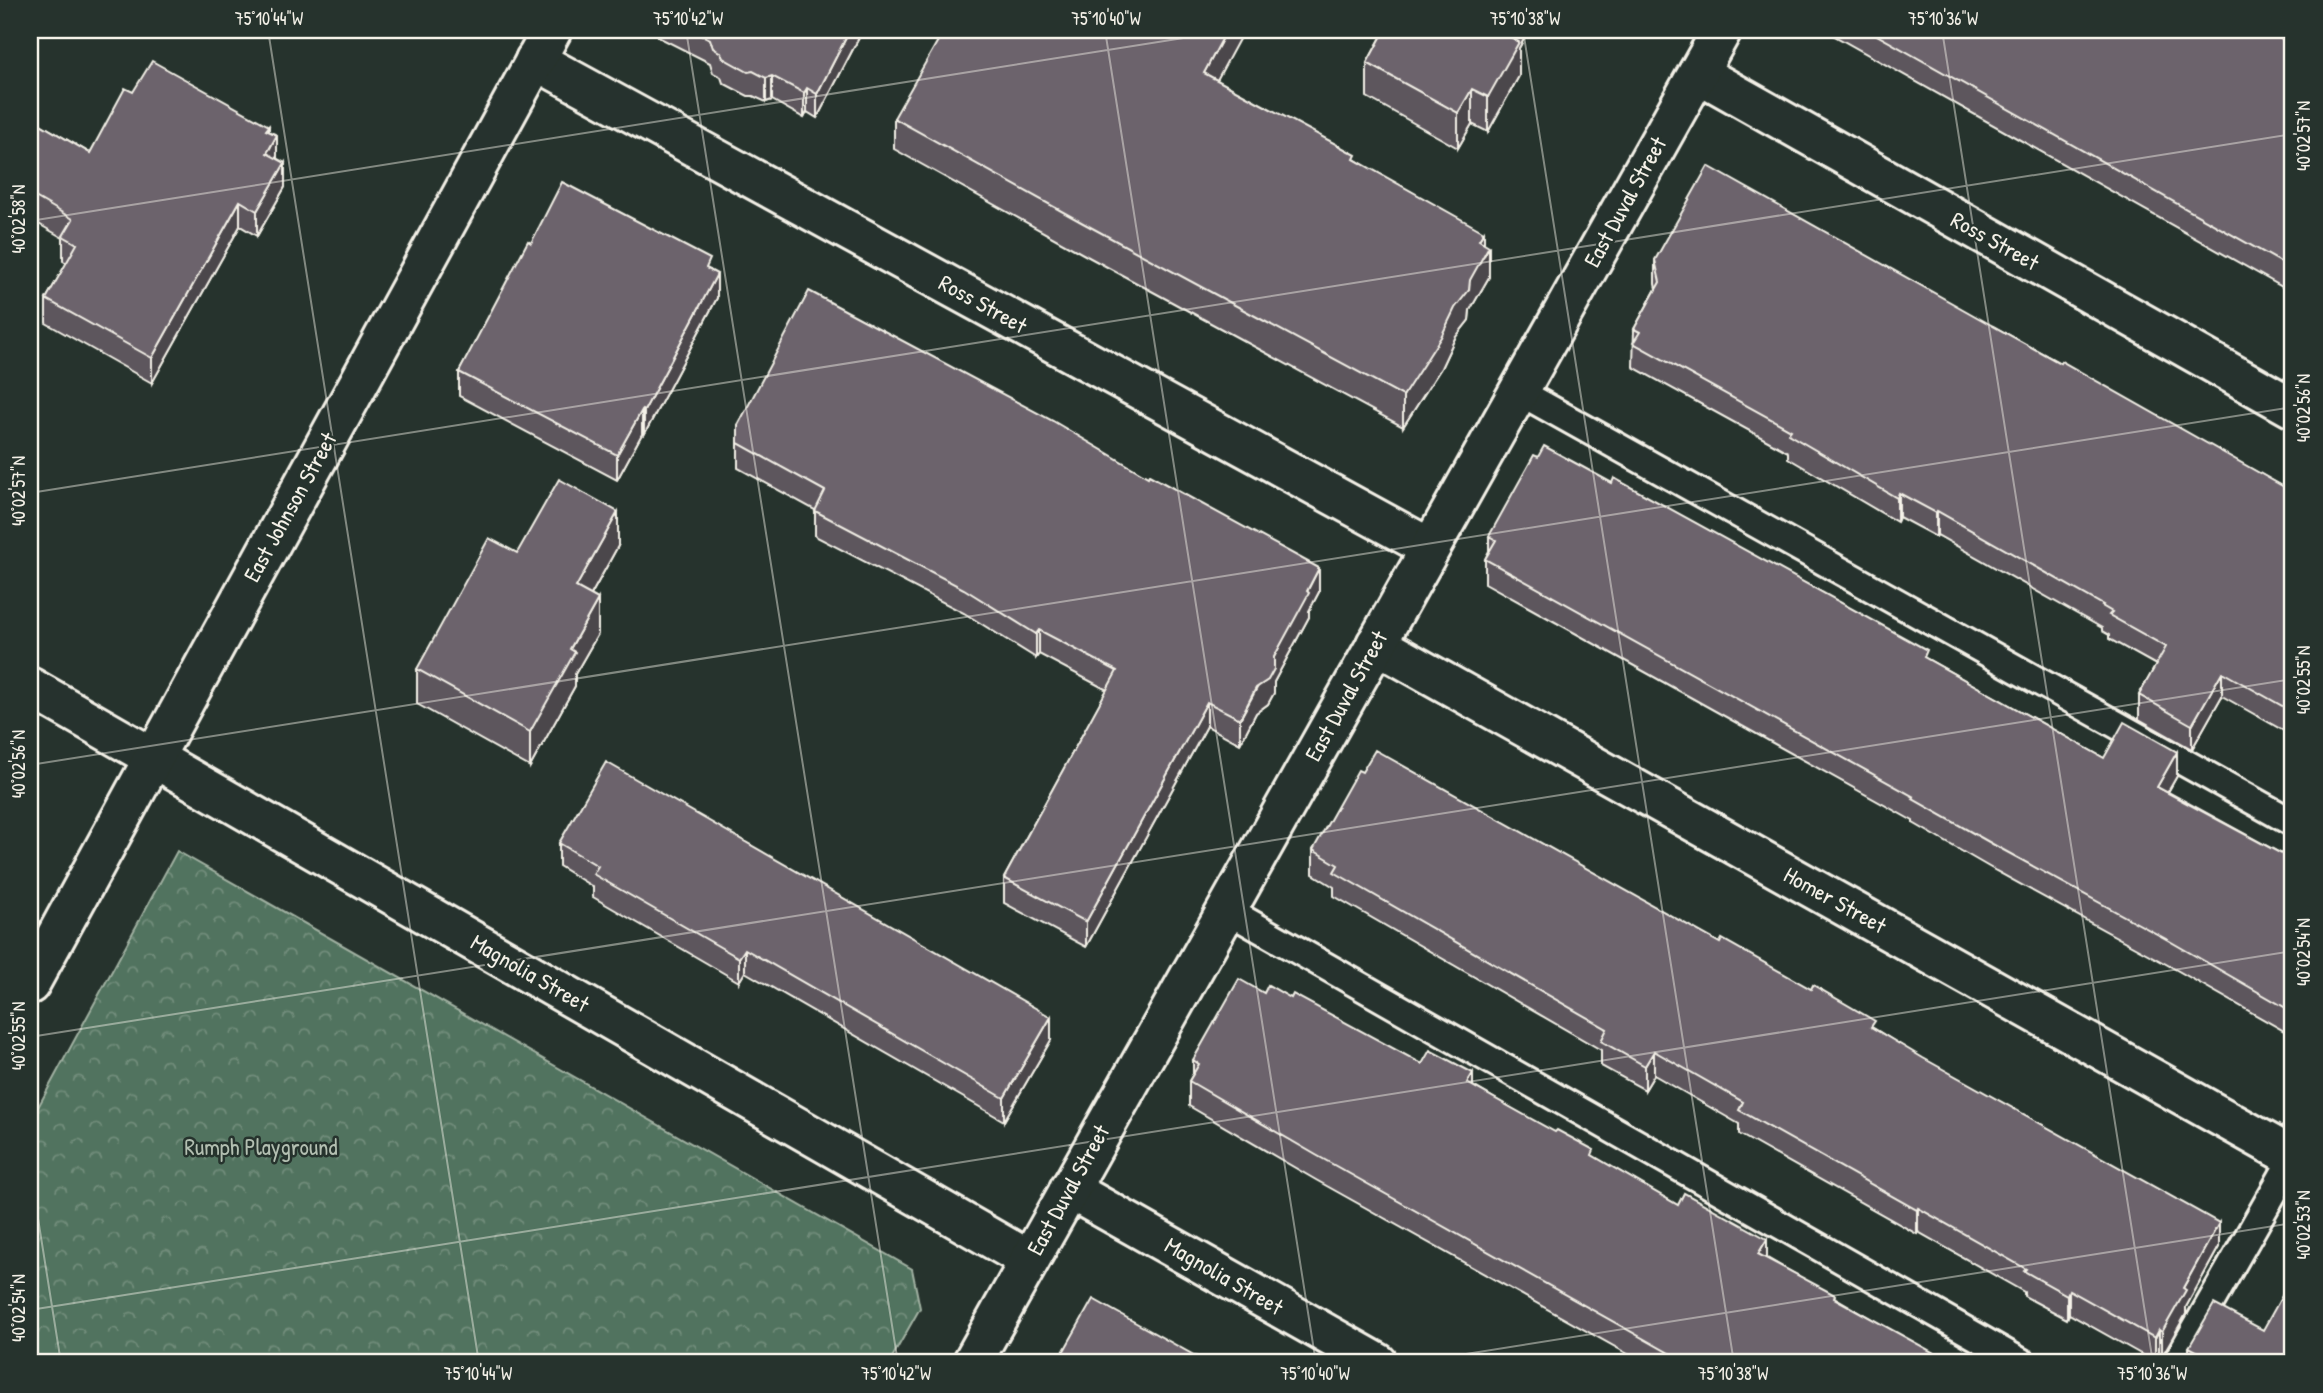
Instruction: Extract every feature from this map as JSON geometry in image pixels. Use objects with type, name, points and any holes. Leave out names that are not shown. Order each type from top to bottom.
[{"type":"street","name":"East Duval Street","points":[[972,1363],[1722,30]]},
{"type":"street","name":"Ross Street","points":[[544,45],[1430,548]]},
{"type":"street","name":"East Johnson Street","points":[[30,984],[544,45]]},
{"type":"street","name":"Ross Street","points":[[1698,74],[2293,408]]},
{"type":"street","name":"Homer Street","points":[[1376,644],[2293,1157]]},
{"type":"street","name":"Magnolia Street","points":[[30,687],[1029,1260]]},
{"type":"street","name":"Magnolia Street","points":[[1069,1189],[1378,1363]]},
{"type":"lane","points":[[1518,391],[2293,823]]},
{"type":"lane","points":[[1227,909],[2023,1363]]},
{"type":"lane","points":[[2176,1363],[2293,1157]]},
{"type":"green space","name":"Rumph Playground","points":[[177,851],[912,1269],[920,1308],[889,1363],[30,1363],[30,1122]]},
{"type":"building","points":[[692,30],[850,30],[817,94],[807,88],[804,93],[772,76],[766,78],[753,71],[748,72],[723,58],[721,53],[713,48],[710,39]]},
{"type":"building","points":[[944,30],[1227,30],[1204,73],[1356,155],[1354,159],[1484,232],[1479,240],[1489,246],[1470,280],[1469,290],[1455,308],[1441,337],[1403,396],[894,118]]},
{"type":"building","points":[[1385,30],[1510,30],[1507,35],[1519,42],[1488,97],[1472,89],[1458,113],[1367,63]]},
{"type":"building","points":[[1868,30],[2264,30],[2293,45],[2293,269]]},
{"type":"building","points":[[152,61],[269,126],[266,130],[277,135],[267,153],[285,163],[257,211],[240,201],[152,358],[46,299],[77,244],[63,236],[73,219],[30,194],[30,118],[90,153],[125,88],[133,92]]},
{"type":"building","points":[[1708,166],[2293,492],[2293,712],[2222,672],[2192,725],[2139,695],[2166,647],[2109,615],[2112,612],[2103,605],[1937,511],[1936,513],[1899,493],[1897,498],[1788,434],[1791,430],[1633,343],[1640,332],[1634,329],[1660,282],[1655,260]]},
{"type":"building","points":[[562,182],[710,259],[706,268],[717,274],[644,411],[642,410],[617,455],[459,372]]},
{"type":"building","points":[[809,291],[1053,421],[1148,477],[1149,475],[1319,568],[1307,591],[1309,593],[1274,657],[1274,669],[1268,680],[1256,688],[1240,719],[1207,702],[1086,922],[1004,878],[1117,671],[1039,630],[1036,634],[964,589],[815,511],[825,491],[738,443],[738,425]]},
{"type":"building","points":[[1544,446],[1612,483],[1614,478],[1927,650],[1924,657],[2104,758],[2124,722],[2177,752],[2157,787],[2293,860],[2293,1012],[1913,799],[1914,797],[1485,559],[1496,540],[1489,536],[1534,455],[1538,457]]},
{"type":"building","points":[[559,479],[618,512],[576,587],[598,599],[570,649],[575,652],[530,732],[417,669],[489,538],[517,553]]},
{"type":"building","points":[[1375,750],[1720,943],[1722,939],[1811,989],[1813,985],[1875,1021],[1871,1027],[1923,1058],[2219,1223],[2162,1332],[2159,1330],[2155,1338],[2069,1290],[2067,1295],[1918,1208],[1917,1210],[1739,1110],[1743,1102],[1654,1051],[1645,1066],[1601,1041],[1607,1029],[1334,872],[1338,865],[1313,850],[1358,770],[1362,772]]},
{"type":"building","points":[[606,762],[1051,1017],[1004,1098],[745,949],[739,958],[593,874],[598,866],[559,843]]},
{"type":"building","points":[[1239,979],[1264,993],[1268,985],[1291,998],[1293,994],[1422,1064],[1430,1050],[1473,1073],[1467,1083],[1555,1132],[1557,1130],[1594,1150],[1592,1155],[1678,1205],[1684,1193],[1767,1239],[1758,1254],[1947,1360],[1945,1363],[1687,1363],[1189,1081],[1199,1064],[1193,1060]]},
{"type":"building","points":[[2293,1276],[2293,1363],[2219,1363],[2189,1347],[2214,1304],[2263,1330]]},
{"type":"building","points":[[1093,1299],[1208,1363],[1057,1363]]}]
